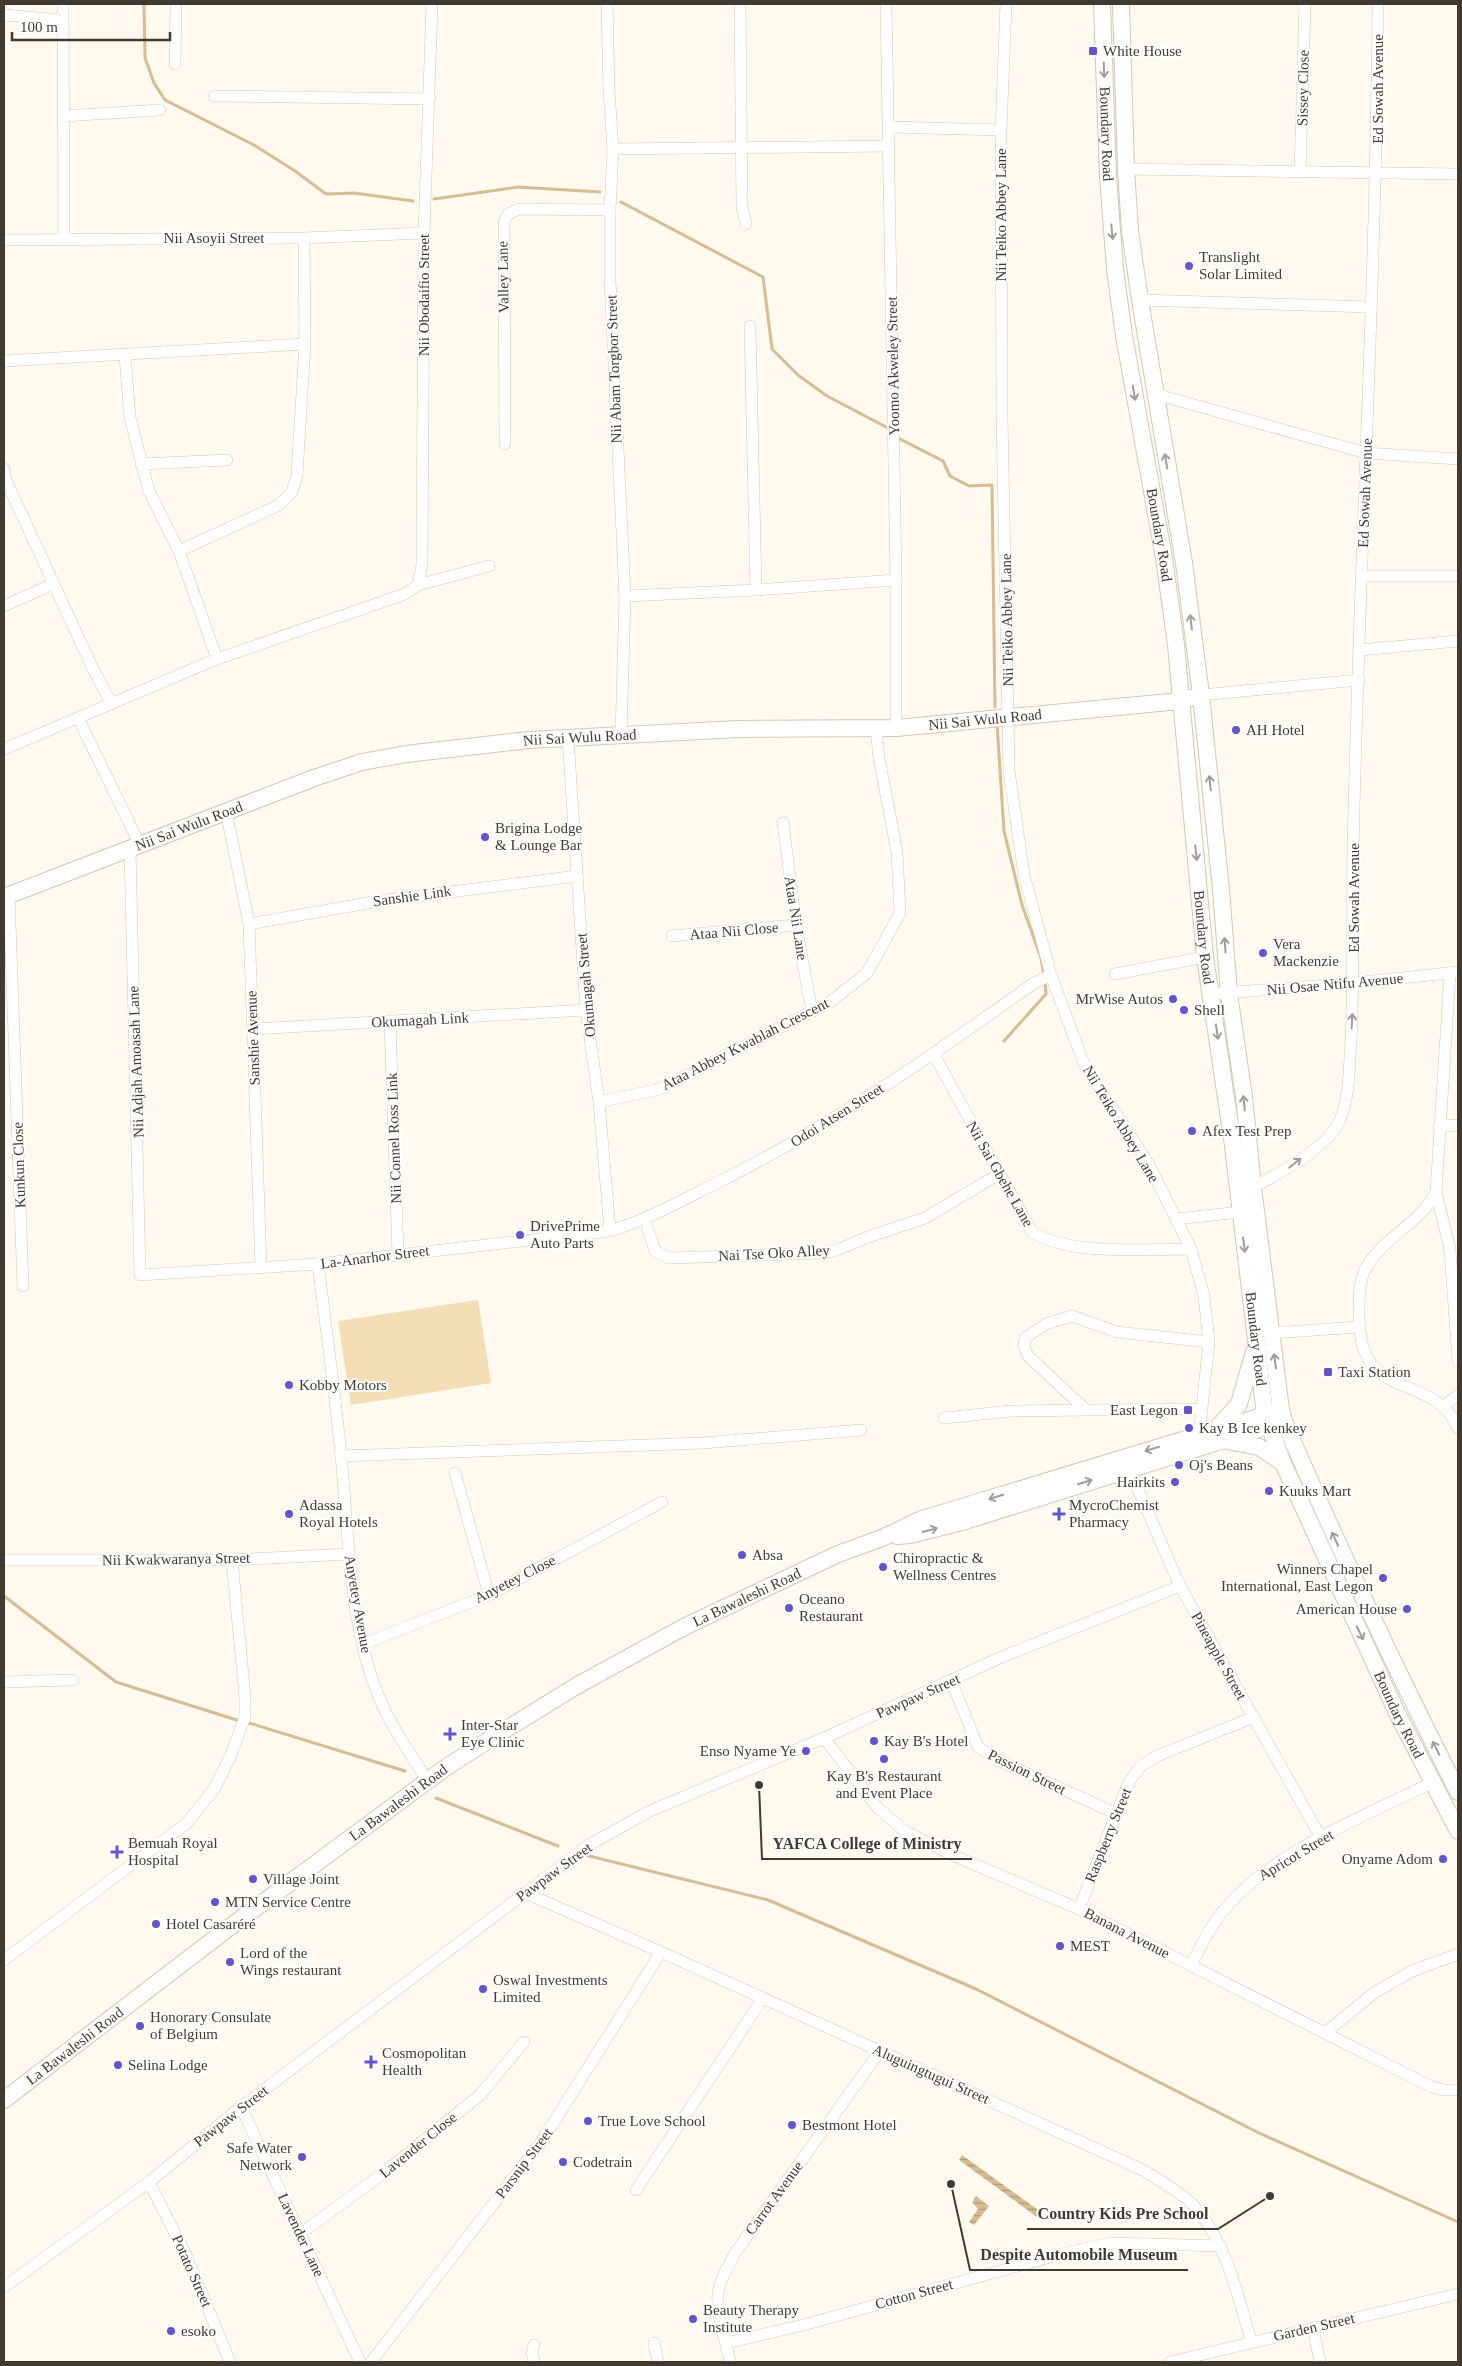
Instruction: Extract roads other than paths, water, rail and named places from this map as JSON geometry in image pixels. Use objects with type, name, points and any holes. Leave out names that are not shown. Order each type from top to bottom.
[{"type":"main road","name":"Boundary Road","points":[[1102,4],[1108,177],[1115,269],[1124,336],[1164,558],[1205,957],[1266,1421],[1397,1714],[1458,1831]]},
{"type":"main road","name":"Boundary Road","points":[[1121,4],[1126,169],[1130,231],[1184,563],[1201,695],[1221,889],[1229,994],[1244,1097],[1271,1333],[1283,1415],[1328,1524],[1458,1792]]},
{"type":"main road","name":"Nii Sai Wulu Road","points":[[7,896],[226,811],[362,762],[415,753],[568,738],[738,728],[896,728],[1180,700],[1201,695]]},
{"type":"main road","points":[[1257,1342],[1238,1404],[1220,1435],[1260,1447],[1283,1462]]},
{"type":"main road","name":"La Bawaleshi Road","points":[[882,1538],[910,1535],[962,1522],[1129,1469],[1220,1435],[1283,1415]]},
{"type":"main road","name":"La Bawaleshi Road","points":[[4,2100],[226,1930],[427,1780],[578,1684],[678,1631],[838,1554],[882,1538],[922,1519],[1199,1435],[1220,1435]]},
{"type":"street","points":[[63,4],[64,238]]},
{"type":"street","points":[[175,64],[176,4]]},
{"type":"street","name":"Nii Obodaifio Street","points":[[418,585],[422,565],[424,233],[432,4]]},
{"type":"street","name":"Nii Abam Torgbor Street","points":[[607,4],[609,91],[613,149],[610,210],[611,300],[624,596],[621,735]]},
{"type":"street","points":[[740,4],[742,207],[746,224]]},
{"type":"street","name":"Yoomo Akweley Street","points":[[886,4],[890,127],[896,728]]},
{"type":"street","name":"Nii Teiko Abbey Lane","points":[[1006,4],[1001,130],[1002,416],[1010,717],[1009,771],[1024,875],[1049,976],[1084,1064],[1148,1163],[1191,1249],[1204,1296],[1208,1342],[1199,1435]]},
{"type":"street","name":"Sissey Close","points":[[1300,172],[1305,4]]},
{"type":"street","name":"Ed Sowah Avenue","points":[[1253,1186],[1288,1170],[1326,1138],[1339,1122],[1348,1089],[1354,983],[1353,852],[1370,307],[1377,173],[1378,4]]},
{"type":"street","points":[[4,15],[62,20]]},
{"type":"street","points":[[214,96],[430,99]]},
{"type":"street","points":[[63,116],[160,110]]},
{"type":"street","points":[[890,127],[1001,130]]},
{"type":"street","points":[[613,149],[889,146]]},
{"type":"street","points":[[1126,169],[1458,174]]},
{"type":"street","name":"Valley Lane","points":[[505,444],[504,222],[508,214],[519,210],[610,210]]},
{"type":"street","name":"Nii Asoyii Street","points":[[4,240],[64,238],[304,238],[424,233]]},
{"type":"street","points":[[179,551],[279,505],[292,492],[297,475],[306,344],[304,238]]},
{"type":"street","points":[[1140,300],[1370,307]]},
{"type":"street","points":[[750,326],[756,590]]},
{"type":"street","points":[[4,361],[306,344]]},
{"type":"street","points":[[125,355],[130,418],[149,491],[179,551],[217,659]]},
{"type":"street","points":[[1155,394],[1366,453],[1458,459]]},
{"type":"street","points":[[142,464],[228,460]]},
{"type":"street","points":[[4,475],[53,584],[111,703]]},
{"type":"street","points":[[4,749],[217,659],[404,594],[418,585],[489,566]]},
{"type":"street","points":[[1362,576],[1458,576]]},
{"type":"street","points":[[624,596],[756,590],[896,580]]},
{"type":"street","points":[[4,606],[53,584]]},
{"type":"street","points":[[1360,650],[1458,641]]},
{"type":"street","points":[[1201,695],[1359,680]]},
{"type":"street","points":[[78,718],[135,846]]},
{"type":"street","name":"Ataa Abbey Kwablah Crescent","points":[[599,1102],[660,1089],[830,1002],[867,973],[900,913],[897,852],[879,758],[876,728]]},
{"type":"street","name":"Okumagah Street","points":[[568,738],[586,1010],[599,1102],[610,1231]]},
{"type":"street","name":"Sanshie Avenue","points":[[226,811],[249,924],[261,1267]]},
{"type":"street","name":"Ataa Nii Lane","points":[[783,824],[796,925],[812,1012]]},
{"type":"street","name":"Nii Adjah Amoasah Lane","points":[[135,846],[140,1275]]},
{"type":"street","name":"Sanshie Link","points":[[249,924],[378,901],[577,876]]},
{"type":"street","name":"Kunkun Close","points":[[7,896],[23,1286]]},
{"type":"street","name":"Ataa Nii Close","points":[[672,936],[796,925]]},
{"type":"street","points":[[1115,974],[1205,957]]},
{"type":"street","points":[[1454,973],[1439,1126],[1436,1192],[1450,1250],[1458,1361]]},
{"type":"street","name":"Nii Osae Ntifu Avenue","points":[[1211,994],[1229,994],[1454,973]]},
{"type":"street","name":"Odoi Atsen Street","points":[[610,1231],[645,1220],[777,1153],[934,1055],[1034,983],[1049,976]]},
{"type":"street","name":"Okumagah Link","points":[[253,1029],[586,1010]]},
{"type":"street","name":"Nii Connel Ross Link","points":[[390,1022],[398,1254]]},
{"type":"street","name":"Nii Sai Gbehe Lane","points":[[934,1055],[1032,1232],[1043,1239],[1059,1244],[1104,1248],[1191,1249]]},
{"type":"street","points":[[1439,1126],[1458,1125]]},
{"type":"street","name":"Nai Tse Oko Alley","points":[[645,1220],[655,1252],[669,1258],[823,1252],[837,1250],[868,1237],[925,1218],[999,1174]]},
{"type":"street","points":[[1436,1192],[1424,1211],[1379,1251],[1365,1269],[1359,1295],[1359,1327],[1363,1351],[1378,1373],[1444,1406],[1458,1428]]},
{"type":"street","points":[[1176,1219],[1240,1212]]},
{"type":"street","name":"La-Anarhor Street","points":[[140,1275],[318,1264],[610,1231]]},
{"type":"street","name":"Anyetey Avenue","points":[[318,1264],[341,1456],[348,1554],[363,1644],[378,1695],[400,1738],[427,1780]]},
{"type":"street","points":[[1086,1410],[1028,1356],[1024,1346],[1025,1338],[1046,1324],[1072,1316],[1117,1332],[1208,1342]]},
{"type":"street","points":[[1271,1333],[1359,1327]]},
{"type":"street","points":[[1444,1406],[1458,1394]]},
{"type":"street","points":[[944,1418],[1011,1411],[1201,1408]]},
{"type":"street","points":[[341,1456],[734,1442],[861,1430]]},
{"type":"street","name":"Pineapple Street","points":[[1129,1469],[1180,1586],[1321,1838]]},
{"type":"street","points":[[455,1473],[489,1595]]},
{"type":"street","name":"Anyetey Close","points":[[363,1644],[489,1595],[662,1502]]},
{"type":"street","name":"Nii Kwakwaranya Street","points":[[4,1560],[232,1560],[348,1554]]},
{"type":"street","points":[[4,1960],[187,1824],[214,1789],[245,1717],[246,1697],[232,1560]]},
{"type":"street","name":"Pawpaw Street","points":[[4,2287],[149,2182],[241,2107],[590,1845],[650,1811],[824,1738],[1004,1656],[1180,1586]]},
{"type":"street","points":[[4,1682],[73,1680]]},
{"type":"street","name":"Passion Street","points":[[951,1680],[978,1747],[1000,1761],[1115,1813]]},
{"type":"street","name":"Raspberry Street","points":[[1079,1909],[1115,1813],[1129,1782],[1141,1766],[1157,1756],[1254,1717]]},
{"type":"street","name":"Banana Avenue","points":[[824,1738],[878,1808],[906,1832],[957,1857],[1079,1909],[1430,2086],[1443,2090],[1458,2090]]},
{"type":"street","name":"Apricot Street","points":[[1191,1965],[1222,1911],[1266,1869],[1321,1838],[1433,1782]]},
{"type":"street","name":"Aluguingtugui Street","points":[[525,1893],[661,1952],[1145,2171],[1194,2206],[1221,2246],[1251,2341]]},
{"type":"street","name":"Parsnip Street","points":[[371,2362],[542,2141],[661,1952]]},
{"type":"street","points":[[1325,2033],[1374,1993],[1412,1971],[1458,1954]]},
{"type":"street","points":[[636,2190],[763,1998]]},
{"type":"street","name":"Lavender Close","points":[[300,2234],[385,2172],[480,2095],[524,2042]]},
{"type":"street","name":"Carrot Avenue","points":[[730,2362],[719,2309],[718,2292],[732,2260],[880,2051]]},
{"type":"street","name":"Lavender Lane","points":[[241,2107],[360,2362]]},
{"type":"street","name":"Potato Street","points":[[149,2182],[186,2255],[230,2362]]},
{"type":"street","name":"Cotton Street","points":[[726,2343],[807,2324],[1062,2254],[1112,2243],[1221,2246]]},
{"type":"street","name":"Garden Street","points":[[1170,2362],[1251,2341],[1458,2294]]},
{"type":"street","points":[[1313,2328],[1320,2362]]},
{"type":"street","points":[[654,2344],[658,2362]]},
{"type":"street","points":[[534,2345],[532,2353],[534,2362]]},
{"type":"waterway","points":[[144,4],[145,58],[154,83],[165,100],[254,145],[295,171],[326,194],[354,193],[413,201]]},
{"type":"waterway","points":[[434,199],[518,187],[600,192]]},
{"type":"waterway","points":[[621,202],[763,277],[772,349],[798,375],[827,396],[888,428]]},
{"type":"waterway","points":[[900,439],[943,461],[950,476],[969,486],[992,485],[995,707]]},
{"type":"waterway","points":[[997,724],[1004,831],[1022,905],[1041,958],[1044,975]]},
{"type":"waterway","points":[[1004,1041],[1046,994],[1045,981]]},
{"type":"waterway","points":[[4,1596],[116,1682],[240,1721]]},
{"type":"waterway","points":[[246,1722],[405,1771]]},
{"type":"waterway","points":[[436,1798],[558,1846]]},
{"type":"waterway","points":[[581,1854],[768,1900],[976,1989],[1259,2133],[1458,2222]]},
{"type":"place","name":"White House","points":[[1093,51]]},
{"type":"place","name":"Translight Solar Limited","points":[[1189,266]]},
{"type":"place","name":"AH Hotel","points":[[1236,730]]},
{"type":"place","name":"Brigina Lodge & Lounge Bar","points":[[485,837]]},
{"type":"place","name":"Vera Mackenzie","points":[[1263,953]]},
{"type":"place","name":"MrWise Autos","points":[[1173,999]]},
{"type":"place","name":"Shell","points":[[1184,1010]]},
{"type":"place","name":"Afex Test Prep","points":[[1192,1131]]},
{"type":"place","name":"DrivePrime Auto Parts","points":[[520,1235]]},
{"type":"place","name":"Taxi Station","points":[[1328,1372]]},
{"type":"place","name":"Kobby Motors","points":[[289,1385]]},
{"type":"place","name":"East Legon","points":[[1188,1410]]},
{"type":"place","name":"Kay B Ice kenkey","points":[[1189,1428]]},
{"type":"place","name":"Oj's Beans","points":[[1179,1465]]},
{"type":"place","name":"Hairkits","points":[[1175,1482]]},
{"type":"place","name":"Kuuks Mart","points":[[1269,1491]]},
{"type":"place","name":"Adassa Royal Hotels","points":[[289,1514]]},
{"type":"place","name":"MycroChemist Pharmacy","points":[[1059,1514]]},
{"type":"place","name":"Absa","points":[[742,1555]]},
{"type":"place","name":"Chiropractic & Wellness Centres","points":[[883,1567]]},
{"type":"place","name":"Winners Chapel International, East Legon","points":[[1383,1578]]},
{"type":"place","name":"Oceano Restaurant","points":[[789,1608]]},
{"type":"place","name":"American House","points":[[1407,1609]]},
{"type":"place","name":"Inter-Star Eye Clinic","points":[[450,1734]]},
{"type":"place","name":"Kay B's Hotel","points":[[874,1741]]},
{"type":"place","name":"Enso Nyame Ye","points":[[806,1751]]},
{"type":"place","name":"Kay B's Restaurant and Event Place","points":[[884,1759]]},
{"type":"place","name":"YAFCA College of Ministry","points":[[759,1785]]},
{"type":"place","name":"Bemuah Royal Hospital","points":[[117,1852]]},
{"type":"place","name":"Onyame Adom","points":[[1443,1859]]},
{"type":"place","name":"Village Joint","points":[[253,1879]]},
{"type":"place","name":"MTN Service Centre","points":[[215,1902]]},
{"type":"place","name":"Hotel Casaréré","points":[[156,1924]]},
{"type":"place","name":"MEST","points":[[1060,1946]]},
{"type":"place","name":"Lord of the Wings restaurant","points":[[230,1962]]},
{"type":"place","name":"Oswal Investments Limited","points":[[483,1989]]},
{"type":"place","name":"Honorary Consulate of Belgium","points":[[140,2026]]},
{"type":"place","name":"Cosmopolitan Health","points":[[371,2062]]},
{"type":"place","name":"Selina Lodge","points":[[118,2065]]},
{"type":"place","name":"True Love School","points":[[588,2121]]},
{"type":"place","name":"Bestmont Hotel","points":[[792,2125]]},
{"type":"place","name":"Safe Water Network","points":[[302,2157]]},
{"type":"place","name":"Codetrain","points":[[563,2162]]},
{"type":"place","name":"Despite Automobile Museum","points":[[951,2184]]},
{"type":"place","name":"Country Kids Pre School","points":[[1270,2196]]},
{"type":"place","name":"Beauty Therapy Institute","points":[[693,2319]]},
{"type":"place","name":"esoko","points":[[171,2331]]}]
